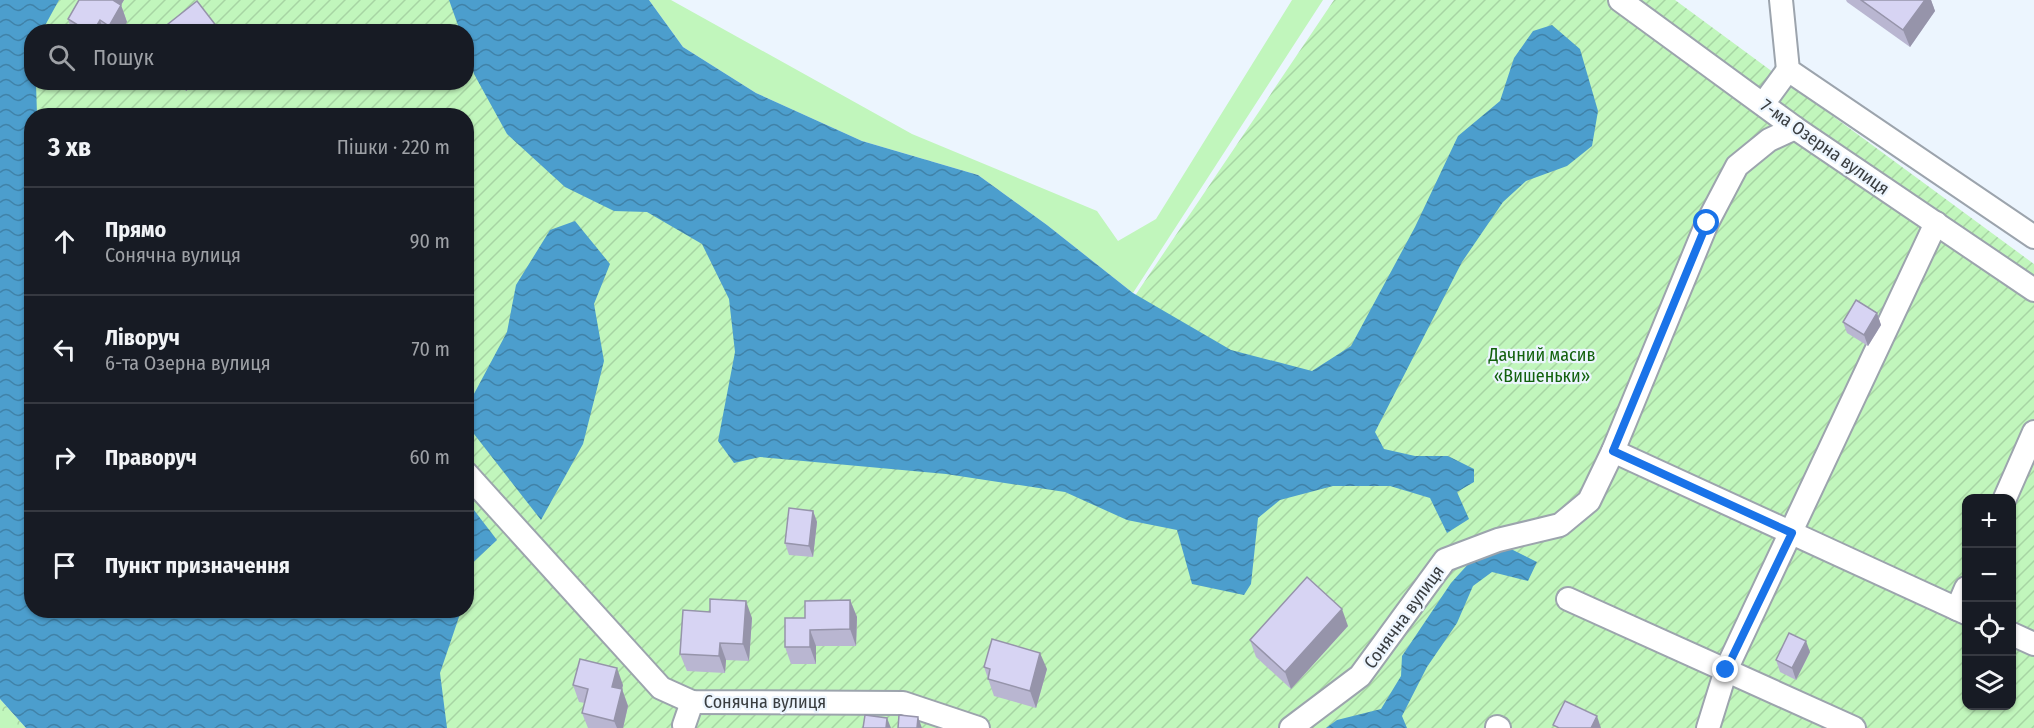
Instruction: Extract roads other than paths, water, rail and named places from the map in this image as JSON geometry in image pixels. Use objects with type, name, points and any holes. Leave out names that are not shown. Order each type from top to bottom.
[{"type":"street","name":"7-ма Озерна вулиця","points":[[1620,0],[1795,128],[2034,290]]},
{"type":"street","points":[[1763,104],[1788,70],[1781,0]]},
{"type":"street","points":[[1788,70],[2034,237]]},
{"type":"street","name":"Сонячна вулиця","points":[[1291,728],[1360,676],[1445,560],[1498,540],[1560,525],[1589,501],[1613,451],[1707,223],[1737,166],[1769,140],[1795,128]]},
{"type":"street","points":[[1708,728],[1726,670],[1936,223]]},
{"type":"street","points":[[2007,494],[2034,432]]},
{"type":"street","points":[[1613,451],[1962,611]]},
{"type":"street","name":"Сонячна вулиця","points":[[474,482],[661,688],[692,702],[903,703],[978,728]]},
{"type":"street","points":[[1568,599],[1854,728]]},
{"type":"street","points":[[2016,636],[2034,644]]},
{"type":"street","points":[[684,725],[692,702]]},
{"type":"water","points":[[0,0],[59,0],[46,24],[24,24],[24,90],[36,90],[37,108],[24,108],[24,618],[459,618],[440,673],[447,728],[26,728],[0,699]]},
{"type":"water","points":[[449,0],[649,0],[683,47],[756,93],[862,141],[978,175],[1047,225],[1133,293],[1231,350],[1312,371],[1351,346],[1415,227],[1458,136],[1500,101],[1514,58],[1533,31],[1552,25],[1580,49],[1598,111],[1592,146],[1567,166],[1526,181],[1503,202],[1462,262],[1375,432],[1384,449],[1415,456],[1448,456],[1474,469],[1474,482],[1457,492],[1469,519],[1447,533],[1430,498],[1390,486],[1333,486],[1280,500],[1258,518],[1251,584],[1244,595],[1192,584],[1177,530],[1127,520],[1065,492],[946,474],[760,457],[734,463],[718,441],[735,352],[729,299],[702,244],[647,212],[614,211],[565,187],[507,134],[474,74],[474,24],[458,24]]},
{"type":"water","points":[[575,221],[610,264],[594,304],[604,361],[583,444],[541,520],[474,434],[474,394],[507,332],[516,285],[550,230]]},
{"type":"water","points":[[474,510],[497,540],[474,561]]},
{"type":"water","points":[[1511,549],[1537,562],[1528,581],[1492,572],[1473,586],[1457,623],[1427,667],[1402,716],[1407,728],[1326,728],[1337,720],[1381,709],[1401,676],[1402,656],[1451,583],[1480,551]]},
{"type":"park label","name":"Дачний масив «Вишеньки»","points":[[1542,365]]}]
